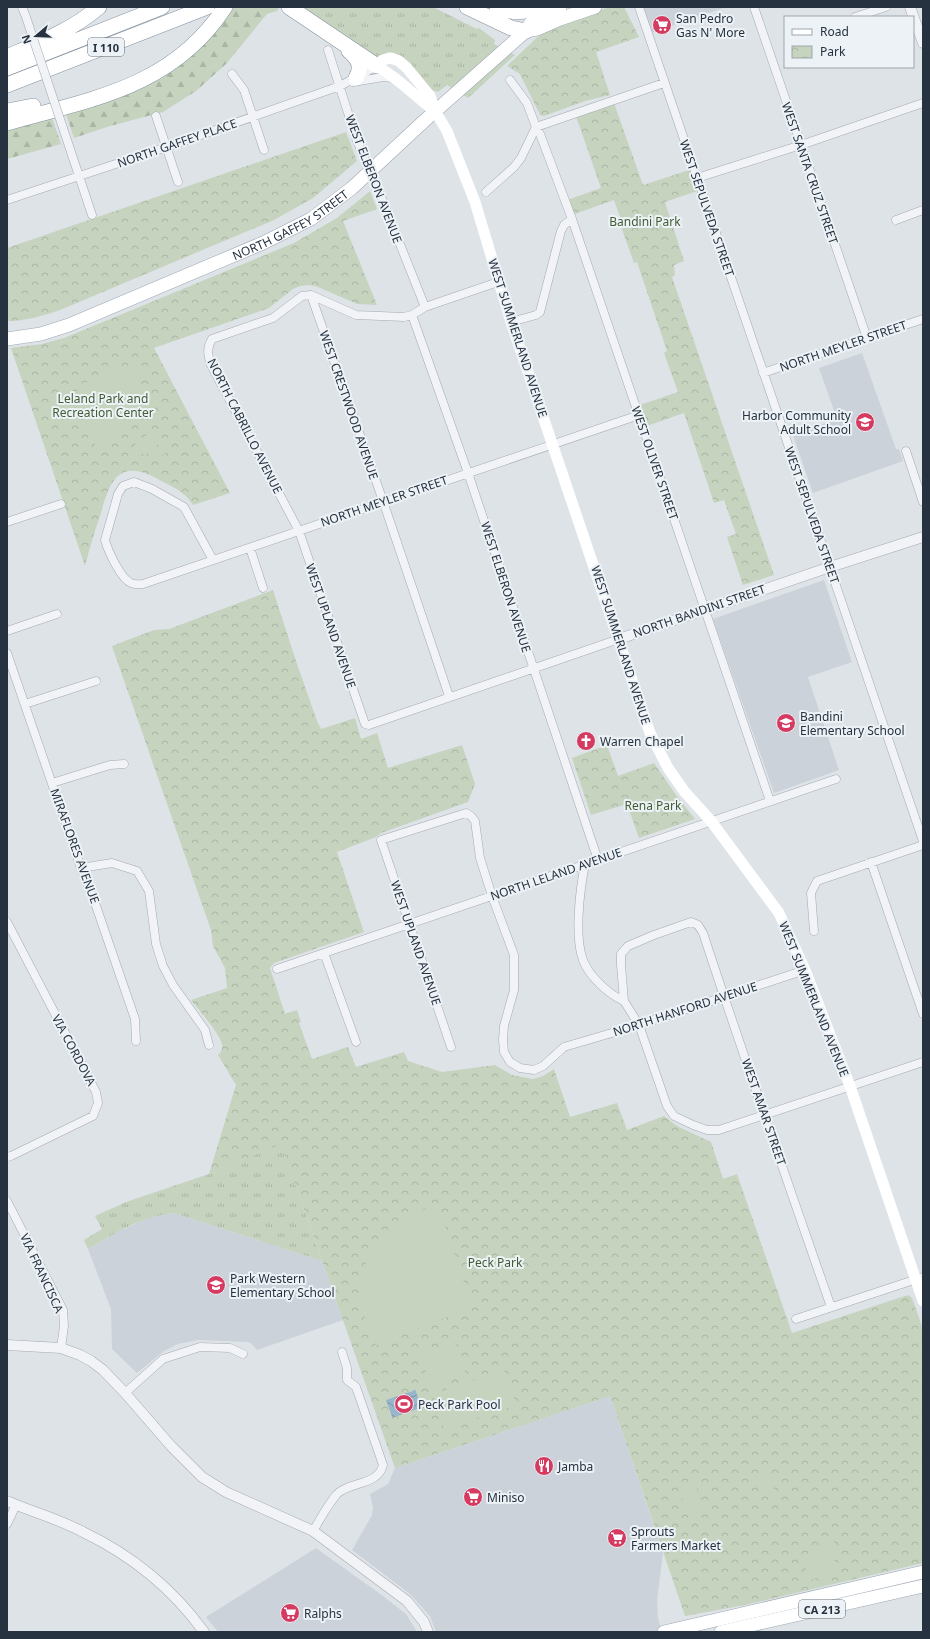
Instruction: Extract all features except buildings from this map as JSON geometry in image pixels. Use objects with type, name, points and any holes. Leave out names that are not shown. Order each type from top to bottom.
[{"type":"highway","points":[[7,57],[60,32],[85,18],[99,7]]},
{"type":"highway","name":"I 110","points":[[7,68],[162,7]]},
{"type":"highway","points":[[7,123],[112,93],[147,78],[178,59],[204,34],[225,7]]},
{"type":"highway","points":[[289,7],[377,66]]},
{"type":"highway","points":[[467,7],[511,28],[526,31]]},
{"type":"highway","points":[[496,7],[508,11],[520,12],[541,7]]},
{"type":"highway","name":"I 110","points":[[7,85],[205,8]]},
{"type":"highway","points":[[330,34],[359,62],[360,67],[348,83]]},
{"type":"highway","points":[[7,112],[120,89]]},
{"type":"main road","name":"NORTH GAFFEY STREET","points":[[7,339],[33,336],[69,325],[264,243],[298,227],[317,215],[347,192],[435,111],[526,31],[533,21],[560,7]]},
{"type":"main road","name":"NORTH GAFFEY STREET","points":[[526,31],[537,29],[594,7]]},
{"type":"main road","name":"WEST SUMMERLAND AVENUE","points":[[377,66],[387,59],[395,59],[399,61],[417,79],[430,96],[435,111],[447,131],[475,202],[511,322],[619,639],[642,712],[658,751],[684,791],[711,821],[779,913],[805,970],[850,1086],[919,1278],[923,1302]]},
{"type":"main road","points":[[377,66],[409,90],[420,101],[435,111]]},
{"type":"main road","name":"CA 213","points":[[669,1632],[923,1572]]},
{"type":"main road","name":"CA 213","points":[[721,1632],[923,1586]]},
{"type":"street","points":[[22,7],[92,215]]},
{"type":"street","name":"WEST SEPULVEDA STREET","points":[[639,7],[923,841]]},
{"type":"street","name":"WEST SANTA CRUZ STREET","points":[[754,7],[867,338]]},
{"type":"street","points":[[858,16],[886,7]]},
{"type":"street","points":[[914,18],[923,43]]},
{"type":"street","name":"WEST ELBERON AVENUE","points":[[328,50],[348,83],[357,141],[425,307]]},
{"type":"street","name":"NORTH GAFFEY PLACE","points":[[348,83],[377,66]]},
{"type":"street","points":[[232,74],[244,90],[264,150]]},
{"type":"street","name":"NORTH GAFFEY PLACE","points":[[7,200],[167,147],[348,83],[383,77],[394,78]]},
{"type":"street","points":[[510,80],[527,103],[536,127]]},
{"type":"street","points":[[486,192],[514,167],[521,158],[536,127],[664,83]]},
{"type":"street","points":[[697,178],[801,145],[923,103]]},
{"type":"street","points":[[156,116],[178,182]]},
{"type":"street","name":"WEST OLIVER STREET","points":[[536,127],[572,219],[770,801]]},
{"type":"street","points":[[896,220],[923,210]]},
{"type":"street","points":[[511,322],[536,315],[540,312],[561,231],[564,225],[572,219]]},
{"type":"street","points":[[310,295],[356,315],[404,317],[412,315],[425,307],[498,282]]},
{"type":"street","name":"WEST CRESTWOOD AVENUE","points":[[310,295],[383,501],[449,696]]},
{"type":"street","name":"NORTH CABRILLO AVENUE","points":[[299,531],[212,365],[208,347],[212,339],[273,318],[302,296],[310,295]]},
{"type":"street","name":"WEST ELBERON AVENUE","points":[[412,315],[468,473],[598,860]]},
{"type":"street","name":"NORTH MEYLER STREET","points":[[763,373],[923,319]]},
{"type":"street","name":"NORTH MEYLER STREET","points":[[214,560],[184,506],[152,489],[134,482],[123,486],[118,494],[105,540],[107,547],[124,578],[129,583],[136,585],[143,584],[250,548],[383,501],[639,415]]},
{"type":"street","points":[[906,452],[923,502]]},
{"type":"street","points":[[7,522],[62,504]]},
{"type":"street","name":"WEST UPLAND AVENUE","points":[[299,531],[363,722]]},
{"type":"street","name":"NORTH BANDINI STREET","points":[[363,722],[370,725],[449,696],[923,537]]},
{"type":"street","points":[[250,548],[263,588]]},
{"type":"street","points":[[7,632],[57,614]]},
{"type":"street","name":"MIRAFLORES AVENUE","points":[[7,652],[81,868],[95,902],[135,1019],[136,1041]]},
{"type":"street","points":[[25,704],[96,681]]},
{"type":"street","points":[[52,783],[110,765],[124,764]]},
{"type":"street","name":"NORTH LELAND AVENUE","points":[[277,969],[836,779]]},
{"type":"street","name":"WEST UPLAND AVENUE","points":[[451,1047],[381,840],[466,813],[472,816],[475,821],[480,858],[492,896]]},
{"type":"street","points":[[814,931],[811,893],[817,881],[923,845]]},
{"type":"street","points":[[871,862],[923,1014]]},
{"type":"street","points":[[81,868],[112,863],[137,871],[149,891],[156,944],[162,966],[173,985],[205,1030],[209,1045]]},
{"type":"street","points":[[585,864],[582,882],[579,932],[583,960],[590,973],[614,996],[624,1001],[639,1025],[667,1106],[674,1116],[707,1130],[719,1130],[923,1062]]},
{"type":"street","name":"NORTH HANFORD AVENUE","points":[[492,896],[514,955],[514,990],[504,1026],[504,1052],[510,1062],[520,1068],[534,1070],[543,1066],[564,1047],[639,1025],[805,970]]},
{"type":"street","name":"VIA CORDOVA","points":[[7,922],[96,1092],[98,1103],[93,1116],[7,1157]]},
{"type":"street","name":"WEST AMAR STREET","points":[[624,1001],[621,954],[628,946],[691,922],[698,926],[703,933],[831,1307]]},
{"type":"street","points":[[324,953],[356,1042]]},
{"type":"street","name":"VIA FRANCISCA","points":[[7,1201],[63,1310],[64,1326],[61,1348]]},
{"type":"street","points":[[796,1318],[919,1278]]},
{"type":"street","points":[[7,1345],[61,1348],[80,1354],[91,1361],[103,1370],[171,1446],[202,1477],[226,1492],[313,1531],[407,1600],[424,1622],[428,1632]]},
{"type":"street","points":[[125,1393],[163,1359],[200,1346],[230,1348],[243,1354]]},
{"type":"street","points":[[313,1531],[338,1494],[349,1487],[374,1479],[381,1472],[383,1466],[356,1387],[347,1380],[347,1368],[342,1352]]},
{"type":"street","points":[[7,1524],[12,1503],[83,1531],[122,1554],[164,1587],[191,1614],[204,1632]]},
{"type":"shaded area","points":[[642,7],[726,7],[651,33]]},
{"type":"shaded area","name":"Harbor Community Adult School","points":[[862,353],[896,449],[899,449],[903,461],[813,493],[793,435],[837,419],[819,368]]},
{"type":"shaded area","name":"Bandini Elementary School","points":[[824,580],[852,662],[808,677],[839,770],[774,793],[713,619]]},
{"type":"shaded area","name":"Park Western Elementary School","points":[[174,1213],[322,1261],[343,1320],[257,1350],[248,1342],[198,1340],[178,1344],[164,1351],[137,1373],[112,1349],[111,1309],[88,1249],[117,1232],[148,1218]]},
{"type":"shaded area","points":[[610,1396],[663,1553],[657,1601],[658,1618],[662,1632],[436,1632],[430,1616],[410,1594],[352,1550],[372,1515],[373,1508],[370,1494],[388,1484],[395,1468]]},
{"type":"shaded area","points":[[316,1548],[406,1614],[417,1632],[218,1632],[206,1617]]},
{"type":"green space","points":[[234,7],[279,8],[277,11],[267,14],[226,64],[196,91],[163,112],[110,126],[74,138],[65,111],[127,94],[165,76],[178,67],[202,45]]},
{"type":"green space","points":[[301,7],[433,7],[477,29],[479,28],[495,40],[494,44],[515,55],[468,98],[447,85],[438,92],[432,90],[396,54],[388,52],[376,57]]},
{"type":"green space","points":[[610,7],[624,7],[639,37],[596,52],[610,95],[585,101],[544,116],[540,115],[520,74],[507,66],[547,28]]},
{"type":"green space","name":"Bandini Park","points":[[614,103],[643,185],[692,169],[700,190],[665,202],[684,261],[674,265],[675,275],[672,277],[774,575],[743,585],[727,537],[736,534],[724,500],[714,503],[684,413],[644,427],[637,406],[678,392],[664,353],[667,351],[637,262],[634,263],[618,218],[620,217],[614,200],[572,215],[567,200],[601,188],[576,116]]},
{"type":"green space","points":[[51,115],[61,144],[7,159],[7,125]]},
{"type":"green space","points":[[346,132],[357,161],[313,198],[274,220],[60,310],[34,318],[7,321],[7,248]]},
{"type":"green space","name":"Leland Park and Recreation Center","points":[[370,191],[377,209],[343,221],[377,305],[357,304],[318,287],[310,285],[300,286],[293,289],[269,308],[154,348],[230,493],[193,505],[181,492],[156,478],[142,472],[132,471],[123,473],[116,478],[107,494],[85,566],[11,348],[42,344],[64,338],[294,243],[337,218]]},
{"type":"green space","points":[[136,363],[140,390],[139,403],[134,414],[128,424],[119,433],[109,441],[96,448],[76,388],[78,385]]},
{"type":"green space","points":[[152,431],[161,442],[144,456],[135,444]]},
{"type":"green space","points":[[162,443],[168,451],[153,462],[148,455]]},
{"type":"green space","name":"Peck Park","points":[[273,590],[296,661],[321,729],[355,718],[361,739],[377,733],[388,768],[462,745],[475,784],[468,802],[381,833],[376,837],[337,852],[364,932],[274,963],[270,968],[285,1014],[297,1010],[301,1022],[299,1023],[312,1059],[348,1047],[356,1067],[404,1052],[408,1061],[442,1072],[495,1065],[512,1075],[533,1079],[543,1076],[554,1069],[570,1117],[617,1103],[627,1130],[664,1116],[677,1126],[711,1142],[723,1179],[737,1174],[792,1333],[908,1295],[912,1298],[923,1329],[923,1563],[745,1605],[685,1616],[610,1396],[395,1468],[281,1144],[209,1174],[236,1085],[218,1055],[221,1052],[222,1047],[220,1040],[213,1028],[191,1000],[227,988],[225,968],[213,946],[211,930],[112,646],[154,630],[169,629]]},
{"type":"green space","name":"Rena Park","points":[[607,745],[618,776],[654,763],[695,819],[639,838],[627,804],[591,815],[572,758]]},
{"type":"green space","points":[[281,1143],[322,1261],[174,1213],[140,1221],[88,1249],[84,1240],[102,1229],[95,1216],[126,1202],[209,1174]]},
{"type":"green space","points":[[438,1205],[472,1307],[376,1345],[365,1319],[360,1299],[360,1282],[367,1261],[378,1241],[393,1224],[419,1211]]},
{"type":"green space","points":[[456,1343],[466,1375],[431,1387],[420,1354]]},
{"type":"green space","points":[[504,1370],[516,1405],[444,1429],[433,1394]]},
{"type":"green space","points":[[770,1474],[775,1493],[761,1496],[756,1477]]},
{"type":"green space","points":[[695,1483],[704,1509],[688,1515],[679,1489]]},
{"type":"green space","points":[[827,1541],[834,1542],[838,1547],[830,1579],[823,1582],[816,1578],[811,1580],[805,1587],[801,1581],[803,1579],[803,1572],[809,1566],[807,1560],[820,1544]]},
{"type":"water","name":"Peck Park Pool","points":[[415,1389],[422,1409],[420,1408],[394,1417],[393,1419],[386,1400]]},
{"type":"place","name":"San Pedro Gas N' More","points":[[662,25]]},
{"type":"place","name":"Harbor Community Adult School","points":[[865,422]]},
{"type":"place","name":"Bandini Elementary School","points":[[786,723]]},
{"type":"place","name":"Warren Chapel","points":[[586,741]]},
{"type":"place","name":"Park Western Elementary School","points":[[216,1285]]},
{"type":"place","name":"Peck Park Pool","points":[[404,1404]]},
{"type":"place","name":"Jamba","points":[[544,1466]]},
{"type":"place","name":"Miniso","points":[[473,1497]]},
{"type":"place","name":"Sprouts Farmers Market","points":[[617,1538]]},
{"type":"place","name":"Ralphs","points":[[290,1613]]}]
